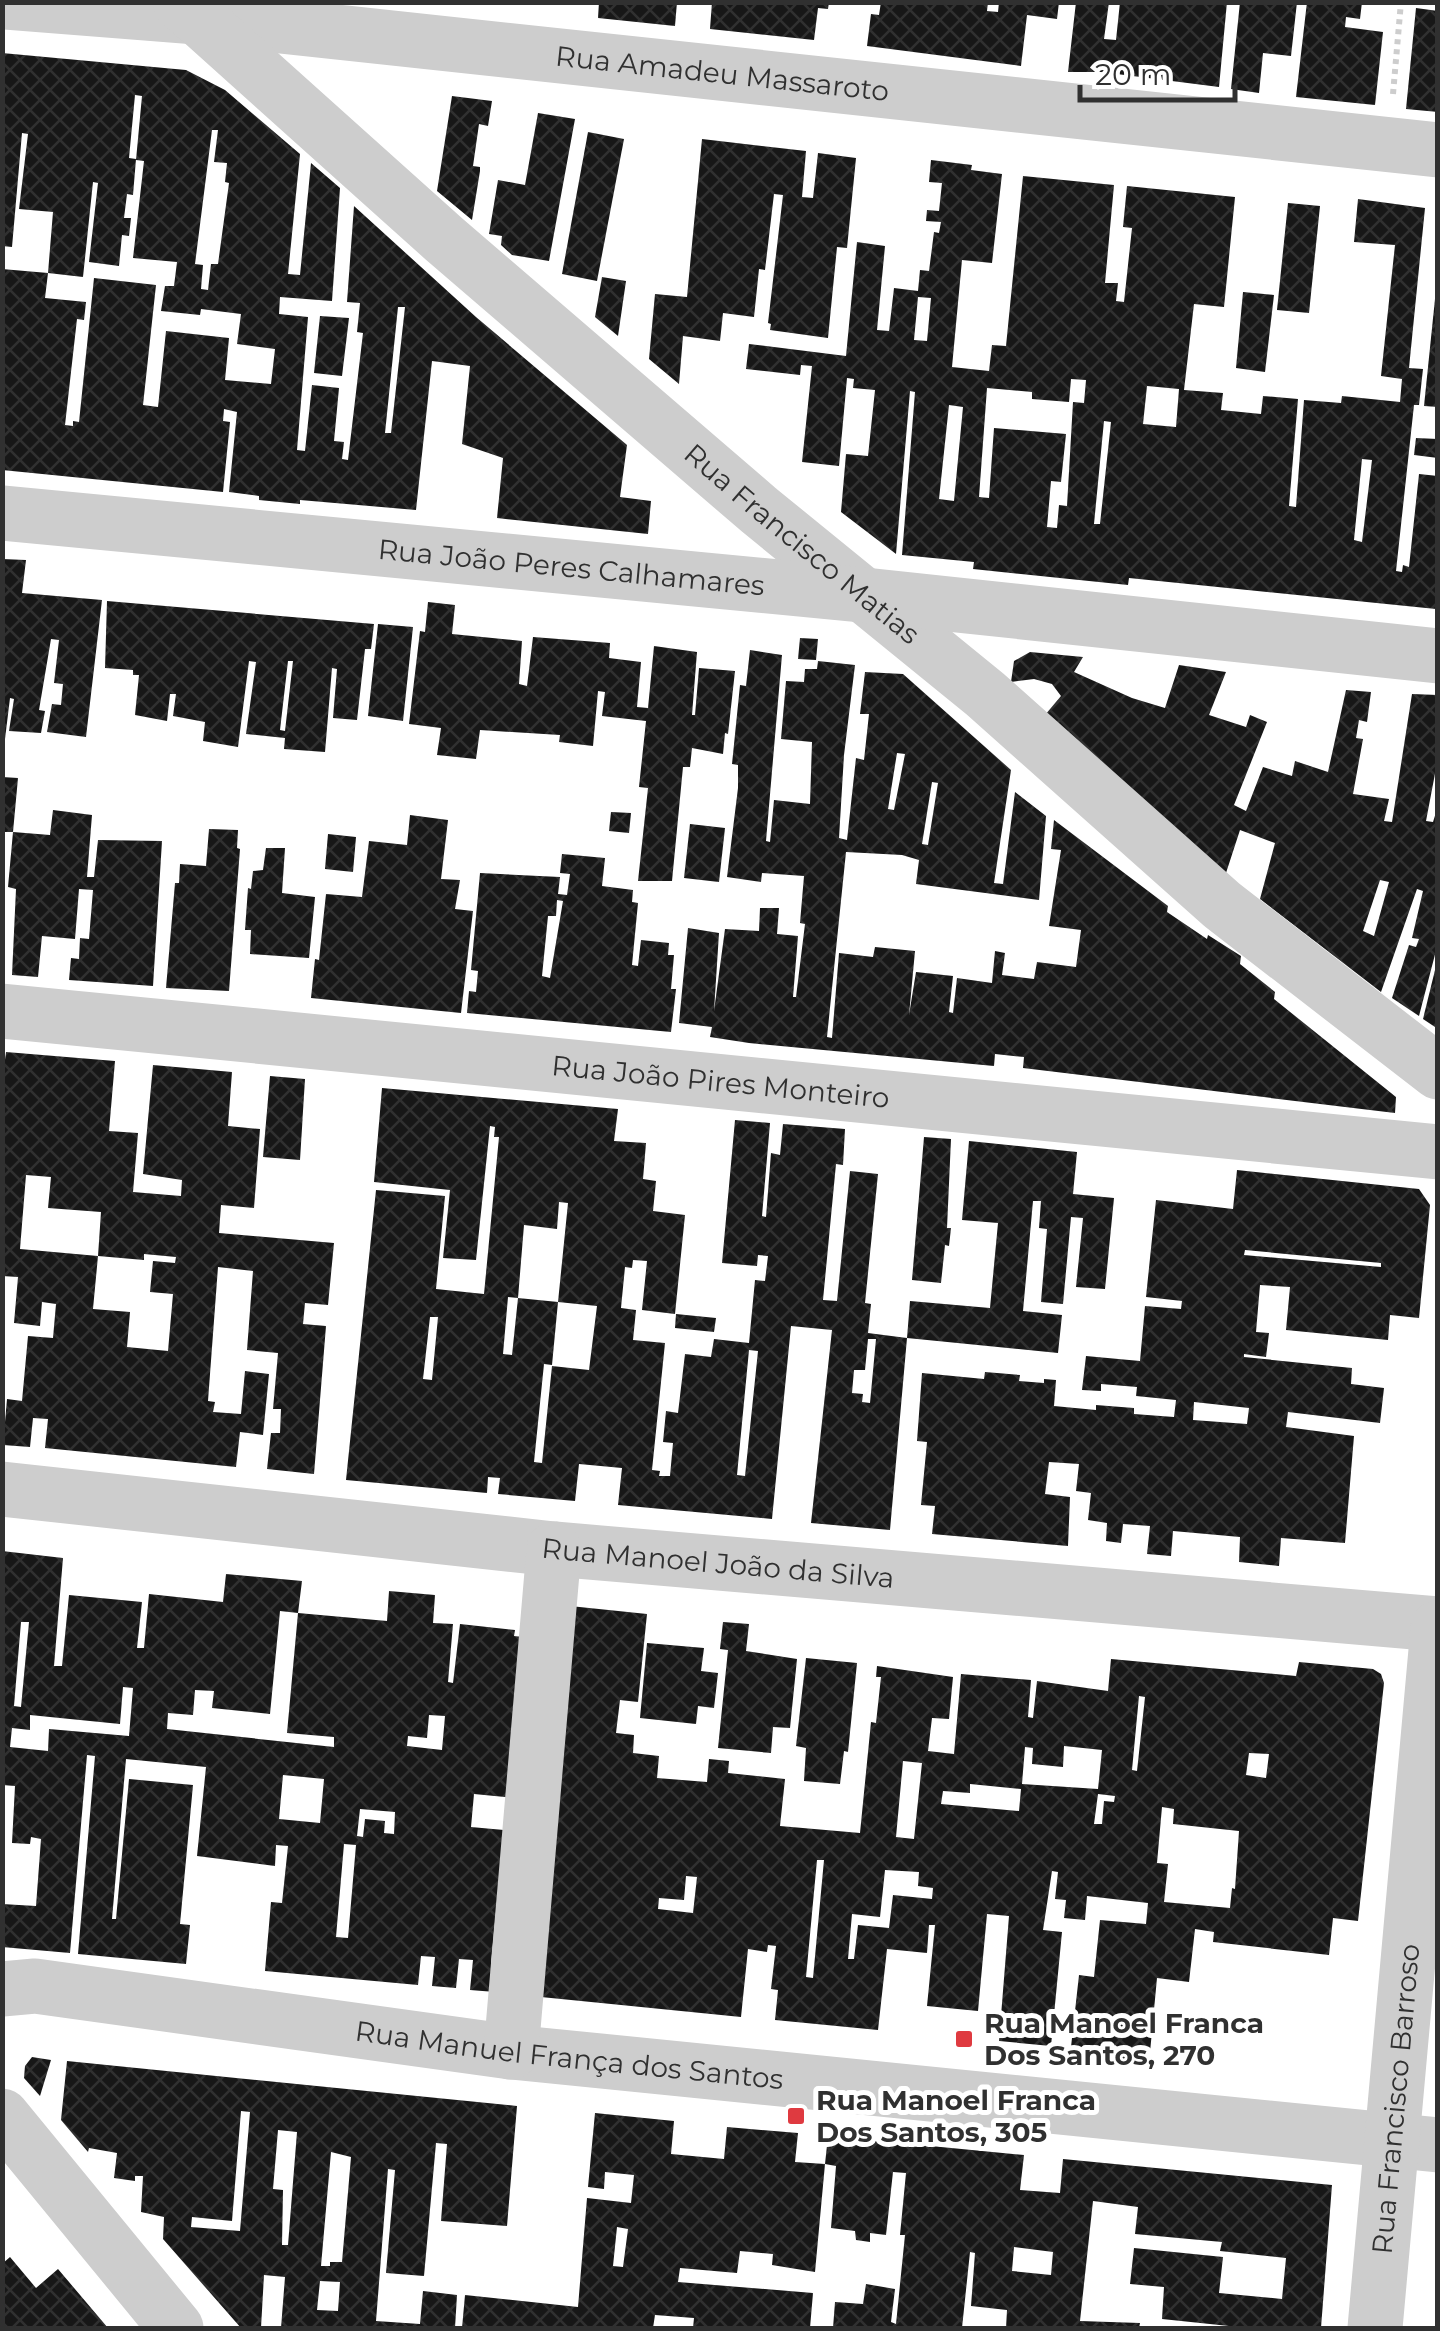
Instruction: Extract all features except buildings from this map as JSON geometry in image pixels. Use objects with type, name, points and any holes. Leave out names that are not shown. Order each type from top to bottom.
[{"type":"street","name":"Rua Amadeu Massaroto","points":[[6,2],[189,10],[1438,150]]},
{"type":"street","name":"Rua Francisco Matias","points":[[189,10],[444,239],[759,510],[986,694],[1222,905],[1438,1072]]},
{"type":"street","name":"Rua João Peres Calhamares","points":[[2,513],[863,594],[1438,656]]},
{"type":"street","name":"Rua João Pires Monteiro","points":[[2,1011],[1438,1152]]},
{"type":"street","name":"Rua Manoel João da Silva","points":[[2,1489],[554,1548],[1438,1626]]},
{"type":"street","points":[[511,2052],[554,1548]]},
{"type":"street","name":"Rua Francisco Barroso","points":[[1374,2328],[1416,2143],[1438,1626]]},
{"type":"street","name":"Rua Manuel França dos Santos","points":[[2,1989],[35,1986],[511,2052],[1416,2143]]},
{"type":"street","points":[[2,2116],[176,2328]]},
{"type":"path","points":[[1391,112],[1401,2]]},
{"type":"place","name":"Rua Manoel Franca Dos Santos, 270","points":[[964,2039]]},
{"type":"place","name":"Rua Manoel Franca Dos Santos, 305","points":[[796,2116]]}]
